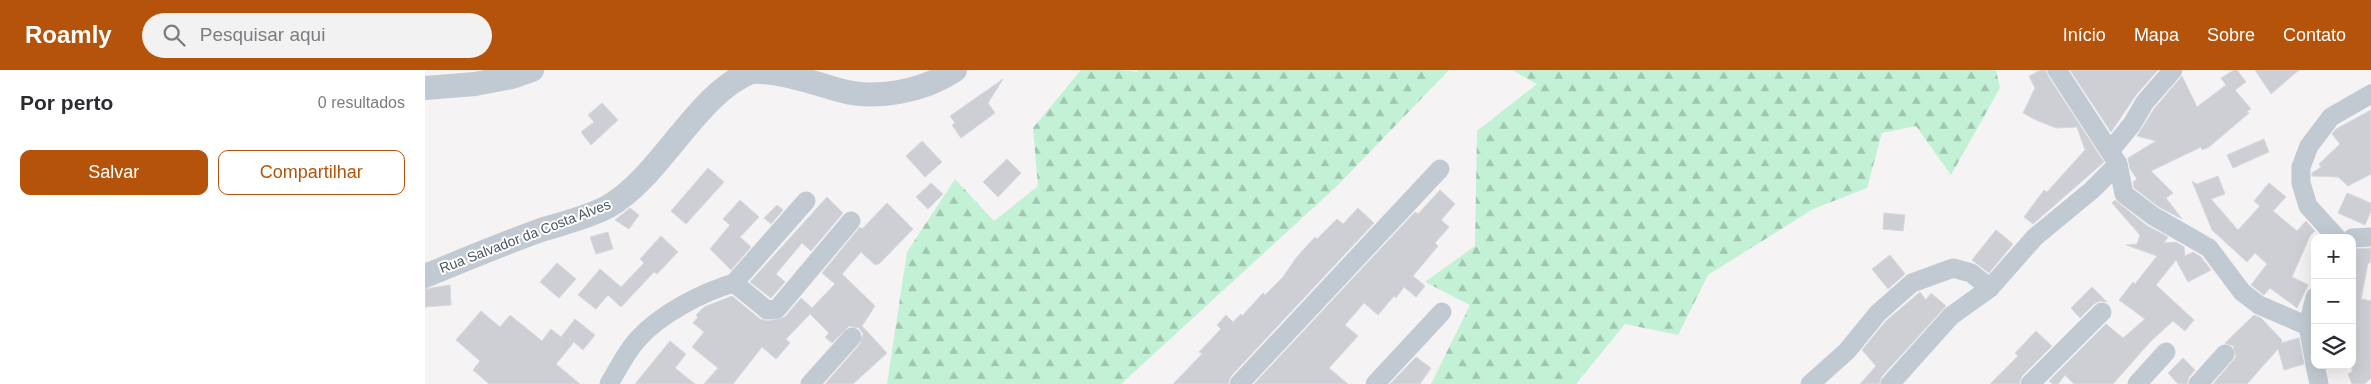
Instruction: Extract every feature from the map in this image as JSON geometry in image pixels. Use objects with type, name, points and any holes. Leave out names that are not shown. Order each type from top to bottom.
[{"type":"street","points":[[425,88],[475,84],[512,77],[532,70]]},
{"type":"street","name":"Rua Salvador da Costa Alves","points":[[425,276],[507,243],[609,207],[629,191],[652,168],[710,102],[730,84],[753,71],[770,70],[790,73],[841,91],[877,94],[908,91],[942,79],[955,70]]},
{"type":"street","points":[[2057,70],[2114,157],[2124,194],[2153,216],[2209,248],[2242,292],[2259,305],[2308,326]]},
{"type":"street","points":[[1890,384],[1951,316],[1990,288],[2035,237],[2092,190],[2114,157],[2145,102],[2173,70]]},
{"type":"street","points":[[2333,234],[2308,206],[2301,183],[2301,166],[2309,146],[2331,117],[2371,94]]},
{"type":"street","points":[[1239,384],[1440,169]]},
{"type":"street","points":[[609,384],[639,338],[658,321],[714,289],[734,283],[806,202]]},
{"type":"street","points":[[734,283],[767,310],[777,309],[851,222]]},
{"type":"street","points":[[2356,238],[2371,237]]},
{"type":"street","points":[[1810,384],[1847,351],[1878,313],[1911,283],[1943,271],[1961,269],[1971,273],[1990,288]]},
{"type":"street","points":[[1375,384],[1442,312]]},
{"type":"street","points":[[2030,384],[2102,312]]},
{"type":"street","points":[[2311,314],[2308,326],[2311,343]]},
{"type":"street","points":[[809,384],[851,337]]},
{"type":"street","points":[[2137,384],[2166,352]]},
{"type":"street","points":[[2198,384],[2225,354]]},
{"type":"street","points":[[2316,369],[2319,384]]},
{"type":"green space","points":[[1081,70],[1137,72],[1137,70],[1449,70],[1337,186],[1121,384],[887,384],[907,252],[955,179],[994,221],[1038,186],[1033,128]]},
{"type":"green space","points":[[1512,70],[1996,70],[2000,88],[1951,175],[1916,126],[1882,133],[1867,188],[1813,209],[1708,275],[1678,335],[1625,324],[1576,384],[1431,384],[1470,305],[1425,282],[1475,246],[1477,131],[1537,84]]},
{"type":"building","points":[[2041,70],[2046,70],[2048,76],[2104,162],[2033,224],[2024,217],[2044,190],[2047,192],[2085,150],[2077,127],[2056,128],[2023,113],[2035,88],[2029,76]]},
{"type":"building","points":[[2070,70],[2158,70],[2136,95],[2111,132]]},
{"type":"building","points":[[2237,70],[2246,82],[2235,90],[2251,109],[2246,112],[2249,113],[2209,147],[2202,150],[2201,147],[2151,171],[2173,193],[2166,198],[2182,219],[2159,207],[2134,188],[2133,182],[2137,179],[2130,169],[2128,158],[2156,141],[2137,136],[2154,109],[2182,76],[2197,107],[2226,85],[2221,78]]},
{"type":"building","points":[[2255,70],[2299,70],[2271,94]]},
{"type":"building","points":[[1003,79],[988,103],[995,113],[961,138],[952,125],[955,123],[950,116]]},
{"type":"building","points":[[602,103],[618,120],[591,145],[581,132],[594,122],[588,115]]},
{"type":"building","points":[[2371,110],[2371,174],[2348,186],[2338,177],[2312,176],[2312,173],[2321,167],[2319,164],[2340,144],[2332,134],[2336,129]]},
{"type":"building","points":[[2264,139],[2269,152],[2233,168],[2227,155]]},
{"type":"building","points":[[922,141],[942,162],[925,177],[906,156]]},
{"type":"building","points":[[1007,159],[1021,173],[998,197],[983,182]]},
{"type":"building","points":[[708,168],[724,182],[686,224],[671,211]]},
{"type":"building","points":[[2218,176],[2225,194],[2211,199],[2238,230],[2260,206],[2254,201],[2269,183],[2286,197],[2273,211],[2297,231],[2306,221],[2315,231],[2310,236],[2292,277],[2308,285],[2297,308],[2270,288],[2264,295],[2251,285],[2267,264],[2255,253],[2247,262],[2212,230],[2192,181],[2197,184]]},
{"type":"building","points":[[931,183],[943,194],[928,209],[916,197]]},
{"type":"building","points":[[1440,190],[1455,204],[1441,220],[1449,227],[1435,243],[1438,246],[1413,276],[1425,286],[1416,297],[1404,287],[1396,298],[1394,296],[1378,315],[1364,303],[1345,325],[1358,336],[1329,368],[1348,384],[1254,384],[1415,212],[1418,214]]},
{"type":"building","points":[[2347,193],[2371,203],[2371,211],[2365,225],[2338,213]]},
{"type":"building","points":[[827,197],[843,213],[811,251],[802,243],[776,274],[785,282],[771,298],[750,282]]},
{"type":"building","points":[[740,200],[759,217],[740,237],[751,247],[731,270],[710,249],[730,225],[723,219]]},
{"type":"building","points":[[2115,200],[2146,225],[2168,237],[2164,243],[2176,242],[2184,247],[2185,256],[2193,252],[2201,257],[2211,270],[2188,282],[2176,260],[2156,285],[2194,320],[2185,331],[2173,321],[2150,342],[2113,384],[2074,384],[2065,375],[2058,384],[2053,384],[2049,381],[2106,324],[2123,338],[2145,319],[2119,300],[2133,282],[2135,284],[2157,256],[2126,245],[2137,244],[2140,235],[2112,203]]},
{"type":"building","points":[[887,203],[913,229],[880,263],[875,265],[861,252],[842,274],[875,306],[862,326],[887,353],[853,384],[825,384],[860,344],[863,334],[859,328],[849,326],[832,343],[825,337],[829,333],[810,314],[786,339],[790,343],[776,359],[762,347],[733,384],[704,384],[718,368],[692,347],[704,332],[693,323],[698,317],[696,315],[704,307],[732,296],[760,319],[768,321],[785,317],[801,298],[812,308],[835,284],[822,273],[860,227],[862,229]]},
{"type":"building","points":[[777,205],[783,210],[771,224],[764,218]]},
{"type":"building","points":[[630,208],[639,215],[629,229],[615,220]]},
{"type":"building","points":[[1358,208],[1374,223],[1231,376],[1228,384],[1173,384],[1202,354],[1199,352],[1221,329],[1217,325],[1226,315],[1233,322],[1241,314],[1242,316],[1263,293],[1265,295],[1283,277],[1296,258],[1315,237],[1317,239],[1337,219],[1343,224]]},
{"type":"building","points":[[1884,213],[1905,215],[1903,231],[1883,229]]},
{"type":"building","points":[[1996,230],[2013,244],[1989,273],[1972,260]]},
{"type":"building","points":[[608,232],[613,249],[596,254],[590,237]]},
{"type":"building","points":[[661,236],[678,252],[657,274],[654,272],[621,307],[608,295],[596,309],[578,295],[600,269],[621,287],[644,263],[640,259]]},
{"type":"building","points":[[2371,248],[2370,263],[2368,263],[2361,299],[2371,301],[2371,378],[2365,384],[2352,384],[2348,374],[2352,372],[2352,369],[2356,369],[2356,249]]},
{"type":"building","points":[[1890,255],[1905,274],[1888,289],[1872,269]]},
{"type":"building","points":[[557,263],[576,279],[559,298],[540,282]]},
{"type":"building","points":[[450,285],[451,305],[425,307],[425,289]]},
{"type":"building","points":[[2092,287],[2107,302],[2100,301],[2094,304],[2080,318],[2071,308]]},
{"type":"building","points":[[1920,292],[1926,300],[1931,293],[1946,306],[1882,376],[1879,384],[1860,384],[1876,366],[1862,350],[1886,321]]},
{"type":"building","points":[[481,311],[500,327],[510,315],[542,341],[551,329],[561,337],[575,319],[595,335],[583,350],[574,342],[556,364],[580,384],[489,384],[473,370],[480,361],[456,340]]},
{"type":"building","points":[[2254,315],[2261,318],[2282,340],[2281,343],[2299,338],[2304,364],[2284,370],[2278,349],[2247,384],[2213,384],[2236,357],[2233,346],[2225,343]]},
{"type":"building","points":[[2036,331],[2052,346],[2022,376],[2019,384],[1990,384],[2018,356],[2015,353]]},
{"type":"building","points":[[670,341],[686,354],[675,368],[695,384],[635,384]]},
{"type":"building","points":[[1416,357],[1431,368],[1420,384],[1390,384]]},
{"type":"building","points":[[2183,358],[2195,370],[2189,377],[2187,384],[2178,384],[2168,373]]}]
